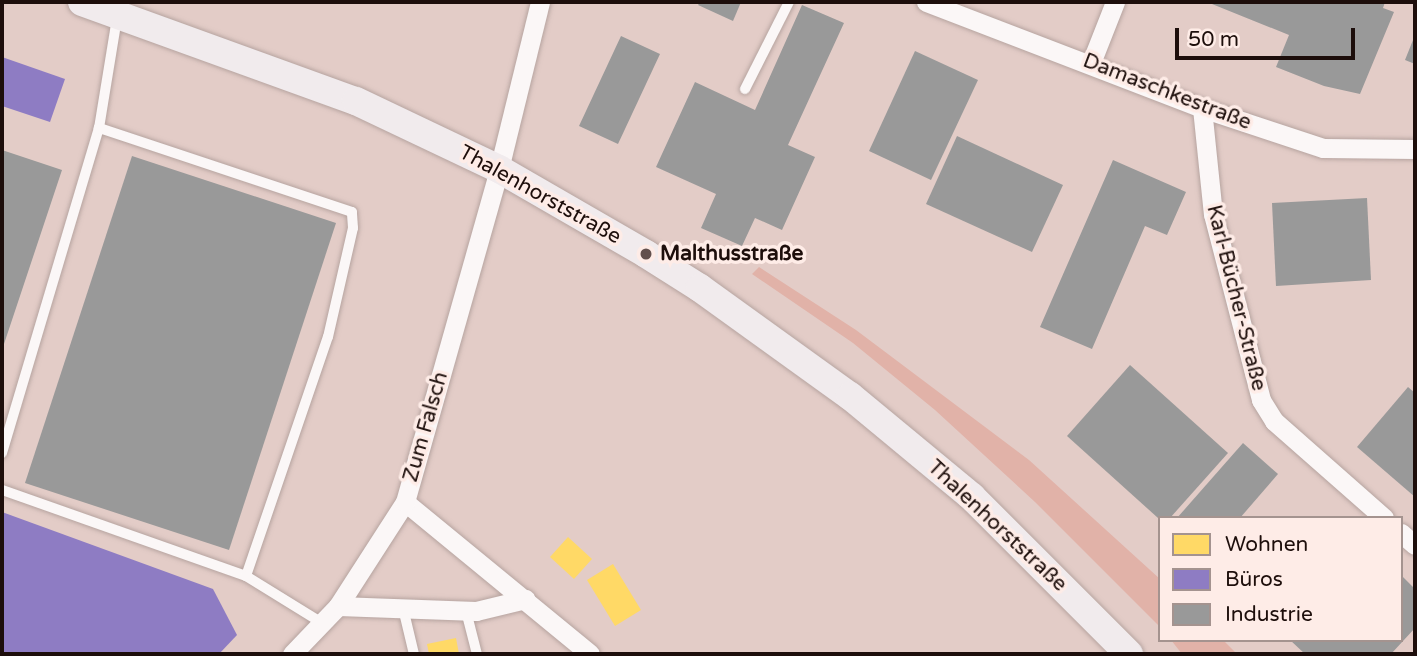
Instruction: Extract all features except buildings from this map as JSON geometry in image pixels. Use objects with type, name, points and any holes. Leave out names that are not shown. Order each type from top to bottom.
[{"type":"main road","name":"Thalenhorststraße","points":[[82,2],[356,101],[499,169],[700,288],[850,396],[972,497],[1129,654]]},
{"type":"street","points":[[499,169],[540,2]]},
{"type":"street","name":"Damaschkestraße","points":[[926,2],[1091,63],[1202,108],[1323,148],[1415,149]]},
{"type":"street","points":[[1091,63],[1115,2]]},
{"type":"street","name":"Karl-Bücher-Straße","points":[[1202,108],[1213,214],[1261,400],[1274,421],[1382,516]]},
{"type":"street","name":"Zum Falsch","points":[[292,654],[338,606],[405,502],[499,169]]},
{"type":"street","points":[[405,502],[590,654]]},
{"type":"street","points":[[338,606],[466,611],[526,599]]},
{"type":"lane","points":[[745,89],[789,2]]},
{"type":"lane","points":[[2,453],[99,128],[118,14]]},
{"type":"lane","points":[[99,128],[336,205],[352,212],[355,218],[328,337],[246,576]]},
{"type":"lane","points":[[2,490],[246,576],[322,623]]},
{"type":"lane","points":[[403,608],[414,654]]},
{"type":"lane","points":[[466,611],[477,654]]},
{"type":"shaded area","points":[[759,267],[856,330],[1029,460],[1158,577],[1158,625],[1035,502],[935,410],[853,343],[752,274]]},
{"type":"shaded area","points":[[1173,642],[1225,642],[1237,654],[1182,654]]},
{"type":"place","name":"Malthusstraße","points":[[646,254]]}]
